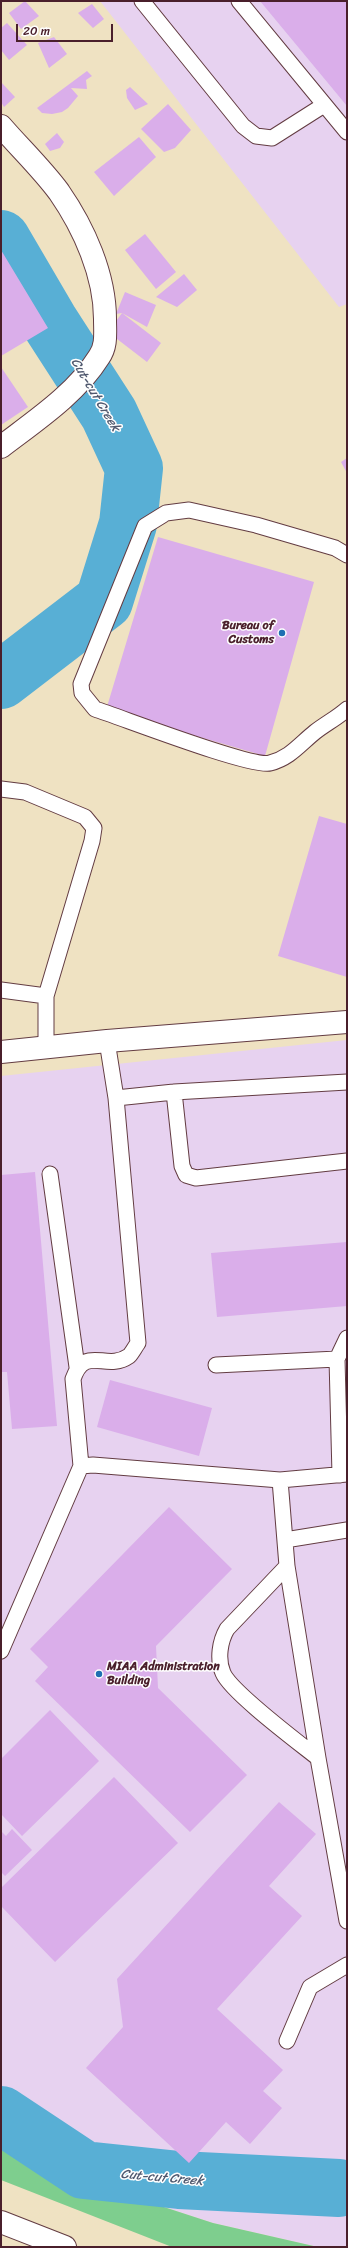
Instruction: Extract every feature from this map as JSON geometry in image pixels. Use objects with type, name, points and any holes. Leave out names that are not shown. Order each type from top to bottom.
[{"type":"street","points":[[1,126],[58,192],[84,235],[98,273],[105,310],[105,346],[100,357],[77,386],[1,447]]},
{"type":"street","points":[[1,1052],[46,1046],[347,1022]]},
{"type":"street","points":[[1,2222],[65,2247]]},
{"type":"lane","points":[[142,1],[243,126],[256,136],[272,138],[324,105]]},
{"type":"lane","points":[[239,1],[347,132]]},
{"type":"lane","points":[[347,555],[335,548],[256,525],[189,510],[166,513],[145,526],[81,684],[82,693],[95,708],[242,759],[269,763],[294,753],[316,732],[336,719],[347,709]]},
{"type":"lane","points":[[1,789],[25,792],[86,817],[94,828],[92,841],[46,996],[46,1046]]},
{"type":"lane","points":[[1,990],[46,996]]},
{"type":"lane","points":[[77,1367],[87,1361],[118,1362],[130,1356],[138,1343],[116,1098],[107,1041]]},
{"type":"lane","points":[[116,1098],[174,1092],[347,1082]]},
{"type":"lane","points":[[174,1092],[182,1166],[186,1175],[196,1178],[347,1161]]},
{"type":"lane","points":[[1,1651],[81,1466],[73,1379],[77,1367],[50,1174]]},
{"type":"lane","points":[[81,1466],[92,1465],[280,1480],[344,1475],[337,1359],[347,1338]]},
{"type":"lane","points":[[216,1365],[337,1359]]},
{"type":"lane","points":[[280,1480],[287,1566],[318,1758],[347,1920]]},
{"type":"lane","points":[[285,1540],[347,1530]]},
{"type":"lane","points":[[287,1566],[227,1629],[222,1637],[220,1648],[222,1671],[234,1688],[318,1758]]},
{"type":"lane","points":[[288,2041],[310,1987],[347,1965]]},
{"type":"shaded area","points":[[100,1],[347,1],[347,304],[339,307]]},
{"type":"shaded area","points":[[347,1040],[347,2247],[318,2247],[213,2223],[75,2178],[1,2131],[1,1076]]},
{"type":"green space","points":[[1,2131],[75,2178],[213,2223],[318,2247],[172,2247],[1,2180]]},
{"type":"building","points":[[25,1],[39,16],[21,29],[9,13]]},
{"type":"building","points":[[260,1],[347,1],[347,106]]},
{"type":"building","points":[[92,4],[104,19],[93,28],[78,13]]},
{"type":"building","points":[[7,23],[27,45],[9,60],[1,50],[1,28]]},
{"type":"building","points":[[54,37],[67,54],[49,68],[38,43]]},
{"type":"building","points":[[87,71],[92,76],[86,80],[87,89],[71,88],[78,96],[68,108],[62,112],[52,114],[42,113],[37,108]]},
{"type":"building","points":[[1,82],[15,97],[4,107],[1,102]]},
{"type":"building","points":[[130,87],[148,104],[135,110],[127,98],[126,90]]},
{"type":"building","points":[[168,104],[191,130],[175,148],[164,152],[141,129]]},
{"type":"building","points":[[57,133],[64,142],[60,148],[50,151],[45,144]]},
{"type":"building","points":[[139,137],[156,157],[114,196],[94,172]]},
{"type":"building","points":[[145,234],[176,272],[156,289],[125,250]]},
{"type":"building","points":[[1,250],[48,328],[1,356]]},
{"type":"building","points":[[184,274],[197,290],[177,307],[156,297]]},
{"type":"building","points":[[125,292],[156,305],[147,327],[122,313],[116,314]]},
{"type":"building","points":[[122,313],[161,343],[147,362],[108,332]]},
{"type":"building","points":[[1,367],[28,407],[1,425]]},
{"type":"building","points":[[347,458],[347,473],[341,462]]},
{"type":"building","points":[[158,537],[314,582],[265,756],[106,710]]},
{"type":"building","points":[[319,816],[347,824],[347,977],[278,956]]},
{"type":"building","points":[[35,1172],[57,1426],[12,1429],[7,1372],[1,1372],[1,1175]]},
{"type":"building","points":[[347,1242],[347,1306],[217,1317],[211,1253]]},
{"type":"building","points":[[110,1380],[212,1408],[199,1456],[97,1427]]},
{"type":"building","name":"MIAA Administration Building","points":[[169,1507],[232,1569],[156,1646],[158,1688],[247,1775],[190,1832],[35,1681],[48,1667],[30,1649]]},
{"type":"building","points":[[50,1710],[99,1761],[22,1836],[1,1814],[1,1759]]},
{"type":"building","points":[[114,1777],[178,1843],[55,1962],[1,1906],[1,1888]]},
{"type":"building","points":[[279,1802],[316,1834],[269,1886],[302,1916],[217,2009],[283,2070],[263,2091],[282,2108],[250,2144],[226,2122],[189,2163],[86,2068],[123,2027],[117,1979]]},
{"type":"building","points":[[12,1829],[32,1850],[5,1876],[1,1872],[1,1831],[6,1836]]},
{"type":"waterway","name":"Cut-cut Creek","points":[[1,239],[49,321],[109,414],[134,468],[128,524],[104,601],[1,680]]},
{"type":"waterway","name":"Cut-cut Creek","points":[[1,2115],[84,2170],[179,2180],[339,2188]]},
{"type":"place","name":"Bureau of Customs","points":[[282,633]]},
{"type":"place","name":"MIAA Administration Building","points":[[99,1674]]}]
